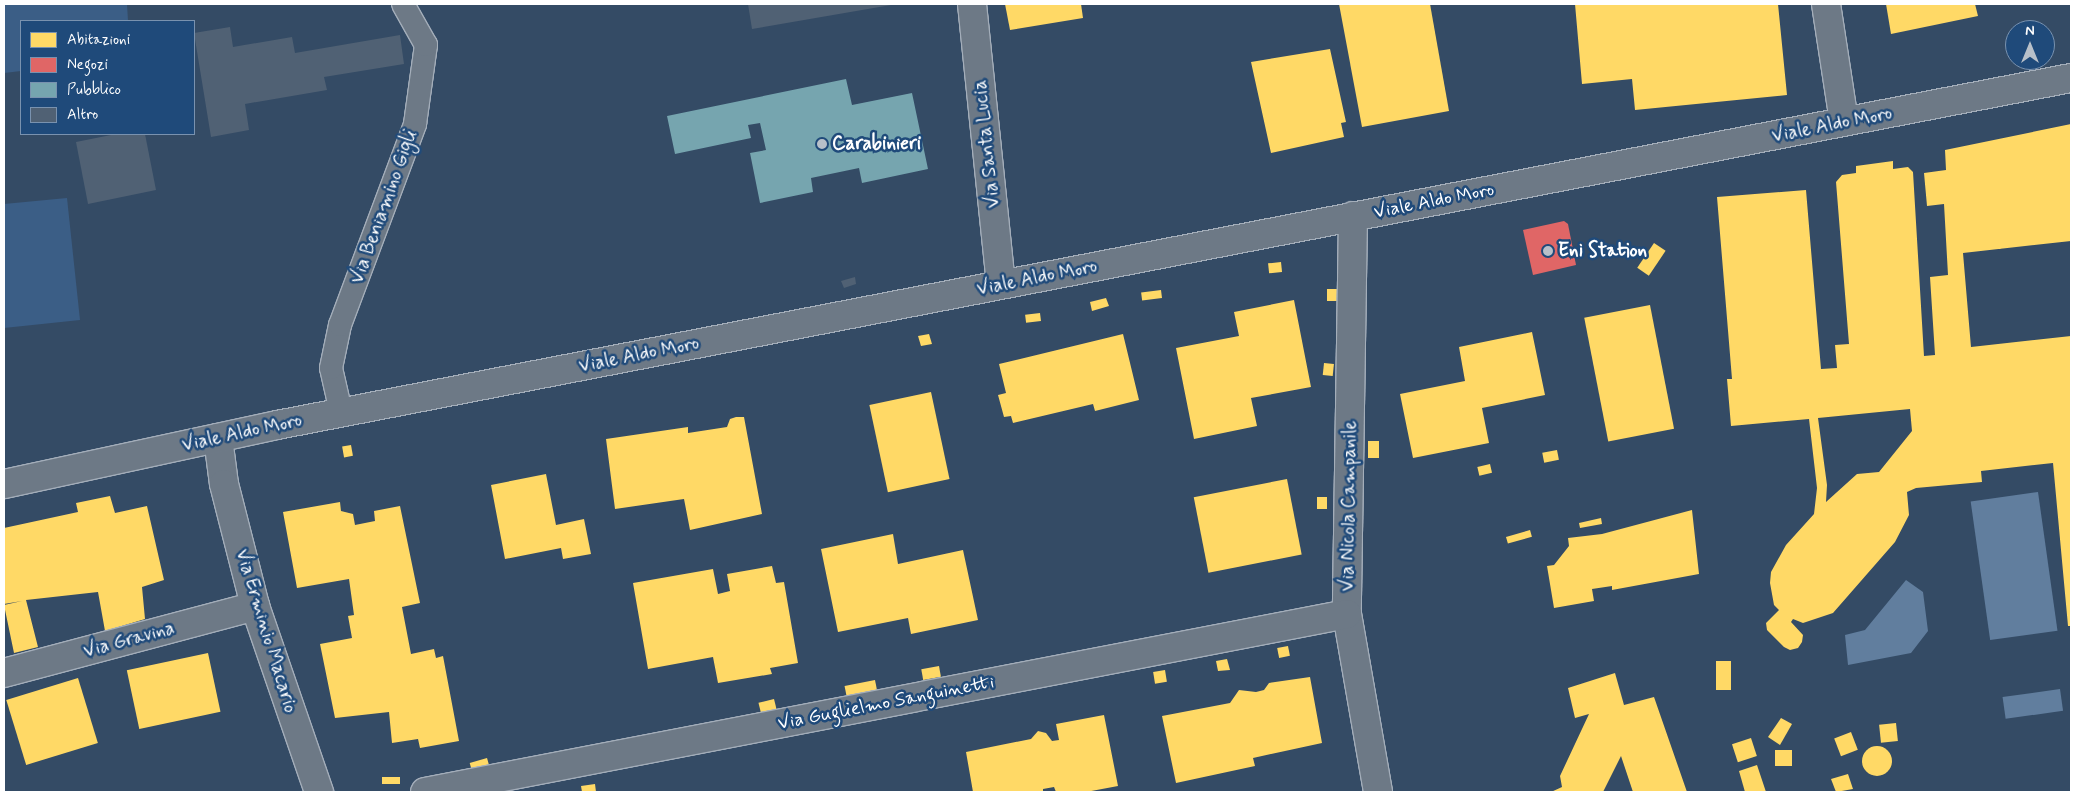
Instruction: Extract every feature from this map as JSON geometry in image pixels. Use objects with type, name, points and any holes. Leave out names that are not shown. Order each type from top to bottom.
[{"type":"street","name":"Via Santa Lucia","points":[[972,4],[1002,284]]},
{"type":"street","points":[[1826,4],[1844,122]]},
{"type":"street","name":"Viale Aldo Moro","points":[[4,484],[341,412],[2071,78]]},
{"type":"street","name":"Via Nicola Campanile","points":[[1352,216],[1347,614],[1378,792]]},
{"type":"street","name":"Via Erminio Macario","points":[[218,438],[224,484],[254,606],[319,792]]},
{"type":"street","name":"Via Gravina","points":[[4,673],[254,606]]},
{"type":"street","name":"Via Guglielmo Sanguinetti","points":[[425,792],[1347,614]]},
{"type":"lane","name":"Via Beniamino Gigli","points":[[341,412],[331,368],[340,325],[415,124],[426,45],[403,4]]},
{"type":"shaded area","points":[[4,4],[127,4],[128,20],[20,20],[20,71],[4,73]]},
{"type":"shaded area","points":[[67,198],[80,320],[4,328],[4,204]]},
{"type":"shaded area","points":[[2038,492],[2057,631],[1990,640],[1971,501]]},
{"type":"shaded area","points":[[1906,580],[1923,592],[1928,631],[1911,653],[1848,665],[1845,635],[1865,630]]},
{"type":"shaded area","points":[[2060,689],[2063,711],[2006,719],[2003,697]]},
{"type":"building: Abitazioni","points":[[1005,4],[1081,4],[1083,18],[1010,30]]},
{"type":"building: Abitazioni","points":[[1339,4],[1430,4],[1449,111],[1362,127]]},
{"type":"building: Abitazioni","points":[[1575,4],[1778,4],[1787,95],[1635,110],[1632,79],[1582,84]]},
{"type":"building: Abitazioni","points":[[1886,4],[1975,4],[1978,16],[1891,34]]},
{"type":"building: Abitazioni","points":[[1330,49],[1346,122],[1341,123],[1344,137],[1271,153],[1251,62]]},
{"type":"building: Abitazioni","points":[[2071,124],[2071,241],[1963,253],[1971,347],[2071,336],[2071,626],[2068,626],[2053,463],[1981,471],[1982,482],[1916,488],[1907,492],[1909,515],[1895,542],[1833,613],[1803,623],[1793,619],[1791,622],[1803,635],[1802,642],[1798,648],[1790,650],[1784,647],[1767,630],[1766,623],[1779,610],[1774,605],[1770,583],[1771,572],[1786,545],[1814,514],[1817,488],[1809,419],[1731,426],[1727,379],[1732,379],[1717,197],[1806,190],[1821,369],[1837,368],[1835,345],[1849,344],[1836,182],[1842,175],[1856,173],[1856,166],[1893,161],[1893,169],[1908,167],[1913,172],[1924,356],[1935,355],[1930,277],[1948,275],[1944,204],[1927,206],[1924,173],[1946,170],[1945,150]],"holes":[[[1910,409],[1912,431],[1879,472],[1857,474],[1826,502],[1827,485],[1818,418]]]},
{"type":"building: Abitazioni","points":[[1654,243],[1666,251],[1649,276],[1637,268]]},
{"type":"building: Abitazioni","points":[[1281,262],[1282,272],[1269,273],[1268,263]]},
{"type":"building: Abitazioni","points":[[1327,289],[1337,289],[1337,301],[1327,301]]},
{"type":"building: Abitazioni","points":[[1161,290],[1162,298],[1142,300],[1141,292]]},
{"type":"building: Abitazioni","points":[[1106,298],[1109,306],[1092,311],[1090,302]]},
{"type":"building: Abitazioni","points":[[1294,300],[1311,387],[1251,398],[1257,426],[1194,439],[1176,348],[1239,336],[1234,312]]},
{"type":"building: Abitazioni","points":[[1650,305],[1674,429],[1608,441],[1584,318]]},
{"type":"building: Abitazioni","points":[[1040,313],[1041,321],[1026,323],[1025,315]]},
{"type":"building: Abitazioni","points":[[1532,332],[1545,395],[1482,408],[1489,443],[1413,458],[1400,394],[1465,381],[1459,347]]},
{"type":"building: Abitazioni","points":[[929,334],[932,344],[921,346],[918,336]]},
{"type":"building: Abitazioni","points":[[1123,334],[1139,400],[1095,411],[1093,404],[1013,423],[1011,416],[1004,417],[998,395],[1006,393],[999,364]]},
{"type":"building: Abitazioni","points":[[1324,363],[1334,364],[1333,376],[1323,375]]},
{"type":"building: Abitazioni","points":[[931,392],[950,479],[888,492],[869,405]]},
{"type":"building: Abitazioni","points":[[744,417],[762,514],[690,530],[684,499],[615,509],[606,439],[688,427],[688,433],[727,427],[730,419]]},
{"type":"building: Abitazioni","points":[[1368,441],[1379,441],[1379,458],[1368,458]]},
{"type":"building: Abitazioni","points":[[351,445],[353,456],[344,457],[342,447]]},
{"type":"building: Abitazioni","points":[[1557,450],[1559,460],[1544,463],[1542,453]]},
{"type":"building: Abitazioni","points":[[1490,464],[1492,473],[1479,476],[1477,467]]},
{"type":"building: Abitazioni","points":[[546,474],[556,525],[584,519],[591,554],[563,559],[561,548],[505,559],[491,485]]},
{"type":"building: Abitazioni","points":[[1287,479],[1302,555],[1208,573],[1194,497]]},
{"type":"building: Abitazioni","points":[[110,496],[115,513],[147,506],[164,580],[142,587],[145,619],[105,631],[98,592],[26,600],[38,647],[14,653],[4,605],[22,601],[4,604],[4,528],[78,512],[76,503]]},
{"type":"building: Abitazioni","points":[[1317,497],[1327,497],[1327,509],[1317,509]]},
{"type":"building: Abitazioni","points":[[340,502],[341,511],[353,514],[355,525],[375,521],[374,511],[400,506],[420,603],[402,607],[411,654],[434,649],[436,658],[443,656],[459,741],[420,748],[418,739],[392,743],[389,712],[335,718],[320,644],[352,638],[348,616],[354,615],[349,579],[297,588],[283,512]]},
{"type":"building: Abitazioni","points":[[1692,510],[1699,574],[1612,590],[1612,586],[1592,589],[1594,601],[1554,608],[1547,566],[1554,565],[1569,546],[1568,538],[1602,534]]},
{"type":"building: Abitazioni","points":[[1601,518],[1602,524],[1580,528],[1579,523]]},
{"type":"building: Abitazioni","points":[[1530,530],[1532,537],[1508,544],[1506,537]]},
{"type":"building: Abitazioni","points":[[893,534],[898,564],[963,550],[978,620],[911,634],[908,618],[838,632],[821,549]]},
{"type":"building: Abitazioni","points":[[772,566],[776,583],[784,582],[798,663],[770,668],[772,674],[718,683],[713,657],[648,669],[633,583],[713,569],[718,594],[730,591],[727,574]]},
{"type":"building: Abitazioni","points":[[1288,646],[1290,656],[1279,658],[1277,648]]},
{"type":"building: Abitazioni","points":[[208,653],[220,712],[139,729],[127,670]]},
{"type":"building: Abitazioni","points":[[1227,659],[1230,670],[1218,671],[1216,661]]},
{"type":"building: Abitazioni","points":[[1716,661],[1731,661],[1731,690],[1716,690]]},
{"type":"building: Abitazioni","points":[[939,666],[941,677],[923,680],[921,669]]},
{"type":"building: Abitazioni","points":[[1165,670],[1167,682],[1155,684],[1153,672]]},
{"type":"building: Abitazioni","points":[[1615,673],[1624,705],[1654,697],[1687,792],[1633,792],[1621,756],[1603,792],[1551,792],[1562,787],[1560,776],[1589,714],[1575,718],[1568,688]]},
{"type":"building: Abitazioni","points":[[1310,677],[1322,743],[1253,758],[1255,766],[1176,783],[1162,716],[1230,703],[1239,690],[1256,692],[1264,690],[1269,683]]},
{"type":"building: Abitazioni","points":[[78,678],[98,743],[26,765],[6,700]]},
{"type":"building: Abitazioni","points":[[875,680],[877,690],[846,696],[845,686]]},
{"type":"building: Abitazioni","points":[[774,699],[777,711],[761,715],[758,703]]},
{"type":"building: Abitazioni","points":[[1104,715],[1118,786],[1086,792],[1056,792],[1054,787],[1043,789],[1043,792],[973,792],[966,752],[1031,739],[1038,731],[1046,733],[1052,741],[1059,740],[1056,724]]},
{"type":"building: Abitazioni","points":[[1781,718],[1792,724],[1780,745],[1768,737]]},
{"type":"building: Abitazioni","points":[[1896,723],[1898,741],[1881,743],[1879,725]]},
{"type":"building: Abitazioni","points":[[1851,732],[1858,750],[1841,756],[1834,738]]},
{"type":"building: Abitazioni","points":[[1751,738],[1757,756],[1738,762],[1732,744]]},
{"type":"building: Abitazioni","points":[[1877,746],[1883,747],[1891,755],[1891,767],[1883,775],[1877,776],[1871,775],[1863,767],[1862,761],[1863,755],[1871,747]]},
{"type":"building: Abitazioni","points":[[1775,750],[1792,750],[1792,766],[1775,766]]},
{"type":"building: Abitazioni","points":[[487,758],[489,765],[472,770],[470,763]]},
{"type":"building: Abitazioni","points":[[1757,765],[1766,792],[1745,792],[1739,771]]},
{"type":"building: Abitazioni","points":[[1848,774],[1853,789],[1836,792],[1831,779]]},
{"type":"building: Abitazioni","points":[[382,777],[400,777],[400,784],[382,784]]},
{"type":"building: Abitazioni","points":[[595,784],[596,792],[582,792],[581,786]]},
{"type":"building: Negozi","points":[[1564,221],[1568,224],[1576,265],[1533,275],[1523,230]]},
{"type":"building: Pubblico","points":[[846,79],[852,105],[912,93],[928,169],[862,183],[859,168],[811,178],[813,192],[760,203],[750,153],[766,150],[760,123],[748,125],[751,138],[675,154],[667,116]]},
{"type":"building: Altro","points":[[748,4],[891,4],[891,5],[752,29]]},
{"type":"building: Altro","points":[[230,27],[233,47],[292,37],[295,53],[400,35],[404,64],[324,77],[327,90],[245,104],[249,130],[211,137],[195,33]]},
{"type":"building: Altro","points":[[111,135],[145,135],[156,190],[88,204],[76,142]]},
{"type":"building: Altro","points":[[855,277],[856,284],[844,288],[841,281]]},
{"type":"place","name":"Carabinieri","points":[[822,144]]},
{"type":"place","name":"Eni Station","points":[[1548,251]]}]
